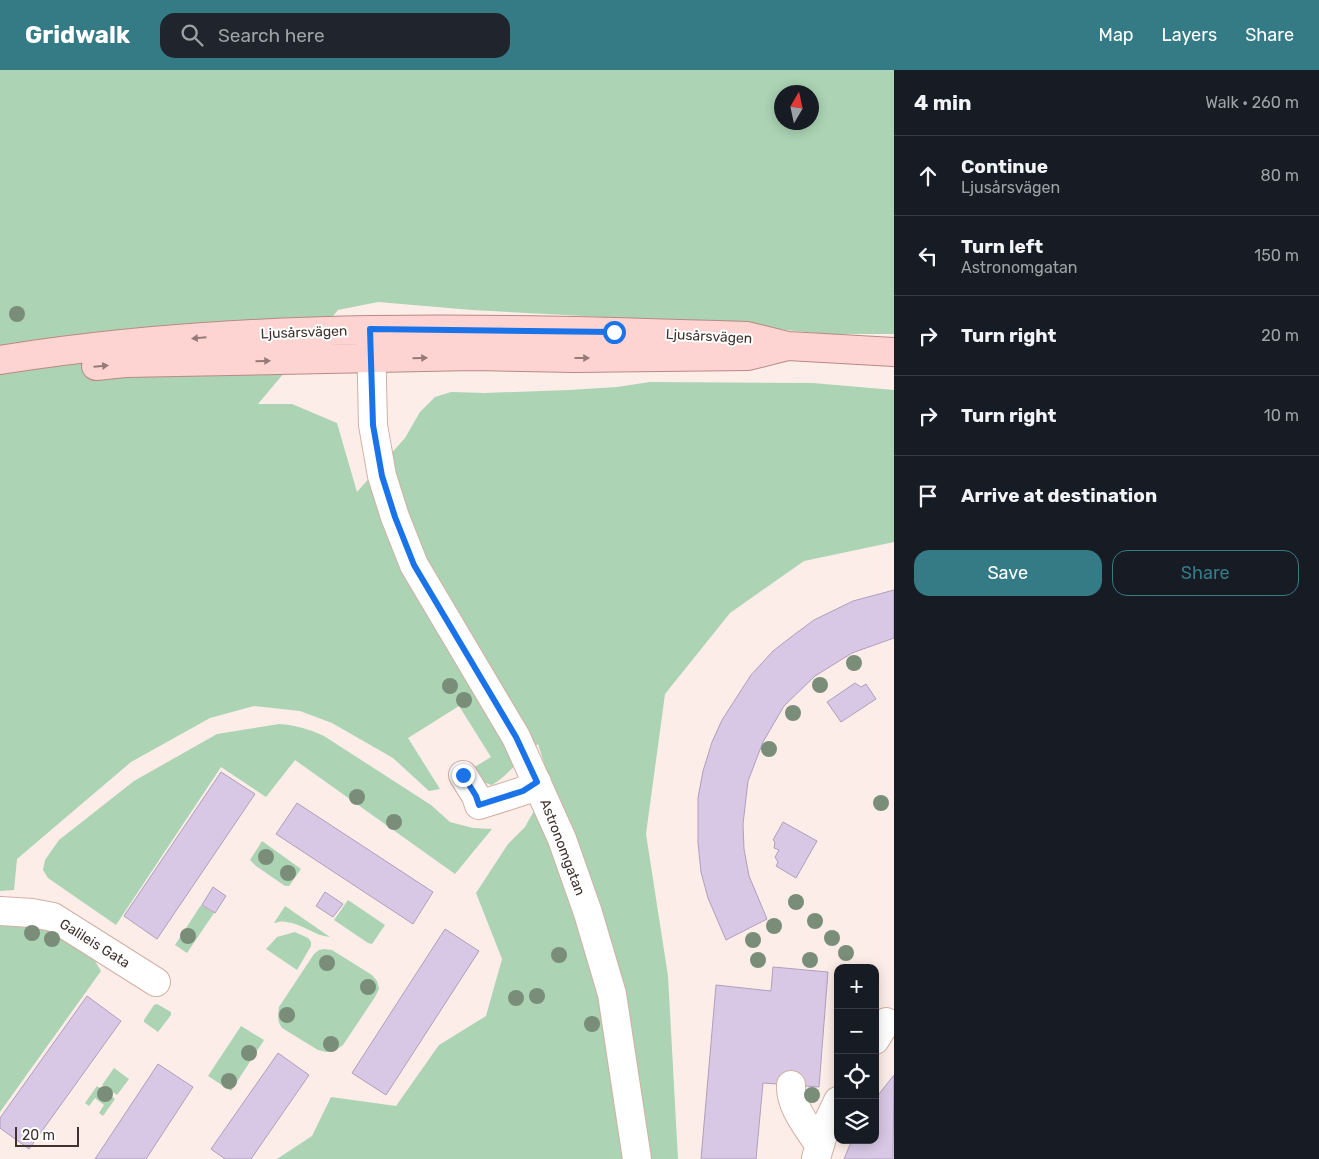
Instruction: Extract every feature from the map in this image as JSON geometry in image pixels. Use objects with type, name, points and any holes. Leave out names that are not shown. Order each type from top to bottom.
[{"type":"main road","name":"Ljusårsvägen","points":[[0,360],[40,354],[242,334],[370,329],[488,329],[747,336],[788,346],[894,352]]},
{"type":"main road","name":"Ljusårsvägen","points":[[0,377],[28,372],[125,363],[371,360],[474,356],[590,358],[748,356],[788,346]]},
{"type":"street","name":"Astronomgatan","points":[[370,329],[373,425],[382,476],[395,517],[414,565],[516,737],[562,839],[585,904],[612,994],[637,1159]]},
{"type":"street","points":[[463,775],[476,796],[479,805],[523,791],[537,782]]},
{"type":"street","name":"Galileis Gata","points":[[0,911],[32,913],[53,917],[156,982]]},
{"type":"street","points":[[791,1085],[796,1109],[817,1152]]},
{"type":"street","points":[[817,1152],[834,1109]]},
{"type":"green space","points":[[0,70],[894,70],[894,334],[825,334],[717,323],[472,310],[378,302],[338,310],[311,342],[338,345],[300,354],[258,404],[292,404],[337,423],[357,492],[405,438],[420,412],[435,397],[451,392],[484,393],[569,390],[617,387],[650,382],[813,383],[894,390],[894,542],[804,561],[730,613],[665,694],[646,834],[668,976],[678,1159],[277,1159],[312,1136],[331,1097],[396,1106],[439,1045],[486,1016],[502,959],[476,893],[508,844],[525,827],[550,782],[538,744],[492,785],[479,781],[473,768],[491,757],[459,706],[408,738],[440,789],[429,791],[393,758],[332,723],[300,711],[254,706],[210,718],[131,762],[17,859],[14,890],[0,891]]},
{"type":"green space","points":[[279,724],[291,725],[324,736],[431,805],[450,822],[473,828],[492,829],[455,874],[295,760],[266,797],[221,767],[116,925],[48,878],[43,870],[45,860],[59,840],[134,781],[217,734]]},
{"type":"green space","points":[[262,841],[301,869],[289,886],[285,886],[250,860]]},
{"type":"green space","points":[[348,900],[385,925],[372,944],[334,920]]},
{"type":"green space","points":[[201,905],[214,913],[187,953],[175,945]]},
{"type":"green space","points":[[285,906],[330,937],[292,923],[274,923]]},
{"type":"green space","points":[[22,922],[58,934],[92,956],[101,971],[0,1112],[0,924]]},
{"type":"green space","points":[[295,932],[308,938],[311,942],[311,946],[297,970],[266,949],[277,937]]},
{"type":"green space","points":[[324,949],[332,950],[372,975],[377,981],[379,989],[343,1045],[335,1051],[326,1052],[318,1050],[282,1028],[278,1016],[279,1007],[314,954]]},
{"type":"green space","points":[[157,1004],[171,1012],[171,1015],[158,1032],[144,1022],[154,1005]]},
{"type":"green space","points":[[241,1026],[264,1040],[231,1091],[208,1076]]},
{"type":"green space","points":[[114,1068],[129,1079],[117,1095],[102,1085]]},
{"type":"green space","points":[[97,1086],[115,1099],[103,1116],[99,1113],[104,1105],[95,1098],[89,1106],[85,1103]]},
{"type":"building","points":[[894,590],[894,638],[852,653],[815,676],[784,706],[763,742],[748,781],[743,824],[744,849],[749,876],[767,919],[726,940],[708,898],[701,872],[698,843],[698,798],[703,771],[712,742],[722,720],[751,675],[773,651],[795,634],[814,620],[853,601]]},
{"type":"building","points":[[855,683],[861,687],[866,684],[876,699],[841,722],[827,702]]},
{"type":"building","points":[[221,772],[255,794],[157,939],[124,916]]},
{"type":"building","points":[[297,803],[433,892],[413,924],[276,834]]},
{"type":"building","points":[[783,822],[817,841],[796,878],[776,866],[778,862],[775,857],[779,850],[774,848],[775,842],[773,840]]},
{"type":"building","points":[[213,887],[226,896],[215,913],[202,905]]},
{"type":"building","points":[[325,892],[343,904],[333,917],[316,906]]},
{"type":"building","points":[[445,929],[479,951],[386,1095],[352,1073]]},
{"type":"building","points":[[773,967],[828,972],[819,1087],[763,1083],[756,1159],[701,1159],[716,985],[771,991]]},
{"type":"building","points":[[87,996],[121,1021],[29,1149],[0,1128],[0,1118]]},
{"type":"building","points":[[278,1053],[309,1075],[251,1159],[225,1159],[211,1149]]},
{"type":"building","points":[[158,1064],[193,1087],[146,1159],[95,1159]]},
{"type":"building","points":[[894,1075],[893,1159],[844,1159],[850,1144],[879,1144],[879,1094]]},
{"type":"route","points":[[463,775],[476,796],[479,805],[523,791],[537,782],[516,737],[414,565],[395,517],[382,476],[373,425],[370,329],[614,332]]}]
